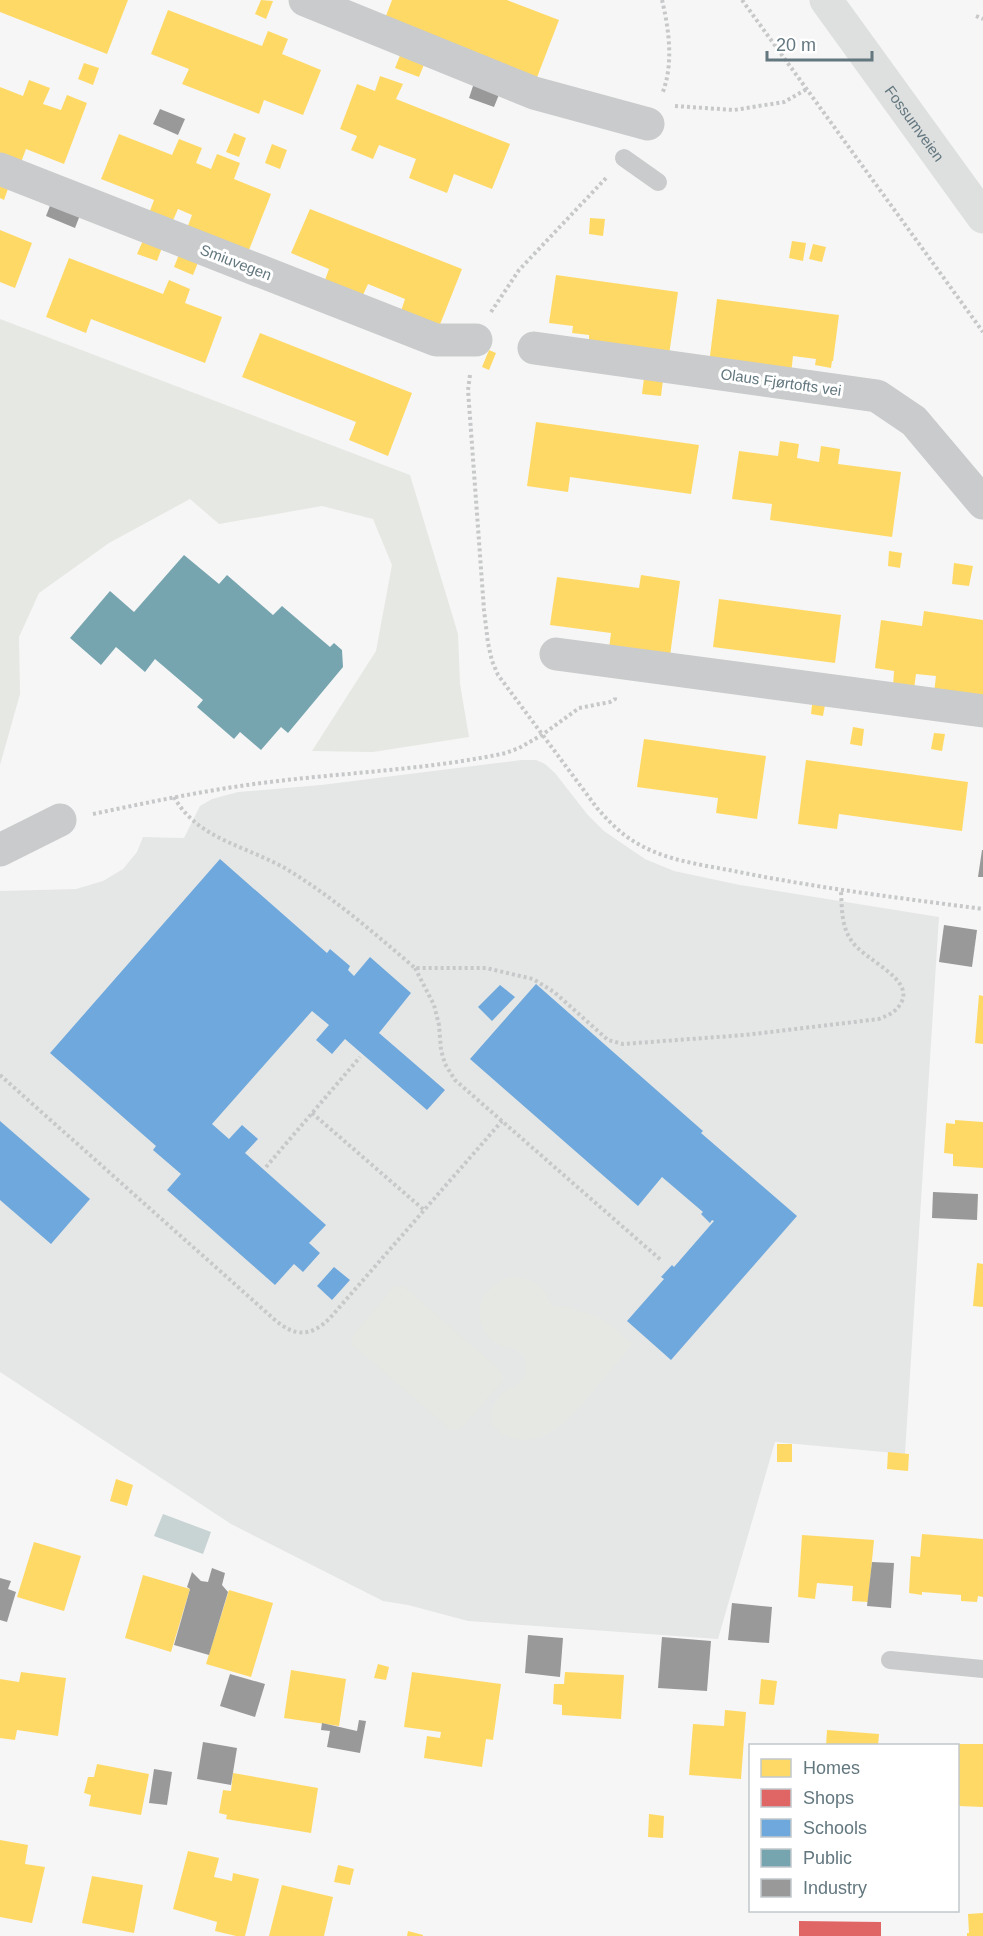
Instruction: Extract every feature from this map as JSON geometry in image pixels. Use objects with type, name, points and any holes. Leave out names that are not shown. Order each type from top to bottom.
[{"type":"street","points":[[305,0],[534,93],[658,115]]},
{"type":"street","name":"Fossumveien","points":[[826,0],[983,216]]},
{"type":"street","name":"Smiuvegen","points":[[0,169],[436,340],[476,340]]},
{"type":"street","name":"Olaus Fjørtofts vei","points":[[534,348],[877,396],[914,421],[983,503]]},
{"type":"street","points":[[556,654],[983,711]]},
{"type":"street","points":[[0,850],[60,820]]},
{"type":"lane","points":[[624,158],[658,182]]},
{"type":"lane","points":[[890,1660],[983,1669]]},
{"type":"path","points":[[742,0],[983,332]]},
{"type":"path","points":[[976,16],[983,19]]},
{"type":"path","points":[[658,115],[734,110],[784,102],[807,89]]},
{"type":"path","points":[[60,820],[174,797],[276,781],[388,770],[489,756],[519,748],[542,735],[579,708],[613,701],[619,662]]},
{"type":"path","points":[[542,735],[597,808],[619,830],[642,846],[679,860],[842,891],[983,909]]},
{"type":"path","points":[[174,797],[180,808],[198,826],[287,869],[359,920],[414,968],[434,1005],[439,1025],[441,1050],[445,1064],[455,1080],[662,1261]]},
{"type":"path","points":[[414,968],[486,968],[533,979],[554,992],[608,1040],[623,1044],[745,1035],[879,1019],[891,1014],[900,1005],[904,996],[903,987],[894,976],[864,955],[851,941],[843,924],[842,891]]},
{"type":"path","points":[[266,1167],[360,1057]]},
{"type":"path","points":[[0,1075],[275,1320],[291,1331],[303,1333],[321,1327],[502,1121]]},
{"type":"path","points":[[312,1113],[424,1210]]},
{"type":"shaded area","points":[[0,319],[410,475],[458,634],[460,684],[469,737],[373,752],[312,751],[376,651],[392,565],[373,519],[322,506],[219,524],[190,499],[109,543],[39,593],[19,637],[20,694],[0,765]]},
{"type":"shaded area","points":[[536,760],[545,764],[604,831],[645,859],[674,871],[740,885],[939,917],[905,1454],[775,1442],[718,1639],[468,1621],[408,1605],[383,1601],[231,1524],[0,1372],[0,891],[76,889],[103,881],[123,869],[137,852],[143,837],[184,838],[200,806],[212,799],[238,792],[321,785]]},
{"type":"shaded area","points":[[511,1277],[518,1277],[536,1284],[545,1293],[551,1305],[601,1318],[632,1344],[569,1418],[545,1435],[533,1439],[519,1439],[505,1435],[496,1429],[492,1420],[495,1403],[499,1397],[523,1380],[526,1371],[523,1355],[515,1349],[492,1340],[481,1322],[480,1312],[486,1294],[492,1287]]},
{"type":"shaded area","points":[[403,1286],[502,1372],[503,1380],[460,1430],[451,1430],[352,1344],[352,1337],[394,1287]]},
{"type":"shaded area","points":[[163,1514],[211,1532],[203,1554],[154,1536]]},
{"type":"building: Homes","points":[[0,0],[128,0],[107,54],[0,12]]},
{"type":"building: Homes","points":[[261,0],[273,1],[266,19],[255,14]]},
{"type":"building: Homes","points":[[392,0],[507,0],[559,20],[536,80],[384,21]]},
{"type":"building: Homes","points":[[168,10],[262,46],[268,31],[288,39],[282,54],[321,70],[303,115],[264,100],[259,114],[182,84],[189,69],[151,54]]},
{"type":"building: Homes","points":[[401,53],[425,62],[419,77],[395,68]]},
{"type":"building: Homes","points":[[84,63],[99,68],[93,85],[78,79]]},
{"type":"building: Homes","points":[[380,76],[403,84],[396,99],[510,144],[492,189],[454,174],[447,193],[409,178],[416,159],[379,145],[373,159],[351,150],[357,136],[340,129],[357,84],[375,91]]},
{"type":"building: Homes","points":[[29,80],[50,88],[43,104],[61,110],[67,95],[87,103],[64,164],[26,149],[20,165],[0,157],[0,87],[23,96]]},
{"type":"building: Homes","points":[[234,133],[246,138],[239,157],[226,152]]},
{"type":"building: Homes","points":[[119,134],[172,155],[179,139],[202,148],[196,163],[211,169],[217,154],[240,163],[234,179],[271,194],[247,255],[186,231],[192,215],[178,209],[171,225],[148,216],[154,200],[101,179]]},
{"type":"building: Homes","points":[[272,144],[287,150],[280,169],[265,163]]},
{"type":"building: Homes","points":[[0,182],[9,186],[4,200],[0,198]]},
{"type":"building: Homes","points":[[310,209],[462,269],[439,327],[401,311],[405,299],[368,284],[363,295],[325,280],[329,269],[291,253]]},
{"type":"building: Homes","points":[[590,218],[605,219],[603,236],[589,234]]},
{"type":"building: Homes","points":[[0,230],[32,243],[15,288],[0,282]]},
{"type":"building: Homes","points":[[144,238],[163,245],[157,261],[137,254]]},
{"type":"building: Homes","points":[[792,241],[806,243],[803,261],[789,258]]},
{"type":"building: Homes","points":[[813,244],[826,247],[822,262],[809,259]]},
{"type":"building: Homes","points":[[180,252],[199,260],[193,275],[174,267]]},
{"type":"building: Homes","points":[[69,258],[163,294],[169,280],[190,289],[185,303],[222,317],[205,363],[91,319],[86,333],[46,317]]},
{"type":"building: Homes","points":[[556,275],[678,292],[669,355],[589,343],[589,335],[572,333],[573,326],[549,323]]},
{"type":"building: Homes","points":[[717,299],[839,315],[831,368],[815,365],[816,359],[793,356],[791,374],[709,364]]},
{"type":"building: Homes","points":[[260,333],[412,393],[388,456],[349,440],[356,422],[242,377]]},
{"type":"building: Homes","points":[[489,350],[496,353],[489,370],[482,367]]},
{"type":"building: Homes","points":[[644,378],[663,380],[661,396],[642,394]]},
{"type":"building: Homes","points":[[536,422],[699,445],[691,494],[570,477],[568,492],[527,486]]},
{"type":"building: Homes","points":[[780,441],[799,444],[797,458],[819,462],[821,446],[840,449],[838,464],[901,472],[892,537],[770,520],[772,504],[732,499],[739,451],[778,456]]},
{"type":"building: Homes","points":[[889,551],[902,553],[900,568],[888,566]]},
{"type":"building: Homes","points":[[954,563],[973,566],[969,586],[952,584]]},
{"type":"building: Homes","points":[[641,575],[680,581],[670,656],[609,648],[611,633],[550,625],[557,577],[639,588]]},
{"type":"building: Homes","points":[[719,599],[841,615],[835,663],[713,647]]},
{"type":"building: Homes","points":[[924,611],[983,620],[983,699],[934,693],[936,676],[916,674],[914,689],[893,687],[894,671],[875,668],[881,620],[922,626]]},
{"type":"building: Homes","points":[[813,697],[826,699],[823,716],[811,714]]},
{"type":"building: Homes","points":[[853,727],[864,729],[862,746],[850,744]]},
{"type":"building: Homes","points":[[934,733],[945,734],[942,751],[931,749]]},
{"type":"building: Homes","points":[[644,739],[766,756],[757,819],[716,813],[718,798],[637,787]]},
{"type":"building: Homes","points":[[806,760],[968,782],[962,831],[839,814],[837,829],[798,824]]},
{"type":"building: Homes","points":[[979,995],[983,996],[983,1044],[975,1043]]},
{"type":"building: Homes","points":[[955,1120],[983,1122],[983,1168],[953,1166],[953,1154],[944,1153],[946,1123],[955,1124]]},
{"type":"building: Homes","points":[[977,1263],[983,1264],[983,1307],[973,1306]]},
{"type":"building: Homes","points":[[777,1444],[792,1444],[792,1462],[777,1462]]},
{"type":"building: Homes","points":[[888,1452],[909,1454],[908,1471],[887,1469]]},
{"type":"building: Homes","points":[[116,1479],[133,1485],[127,1506],[110,1501]]},
{"type":"building: Homes","points":[[922,1534],[983,1539],[983,1597],[978,1596],[977,1602],[961,1601],[961,1595],[909,1593],[911,1556],[920,1557]]},
{"type":"building: Homes","points":[[802,1535],[874,1540],[868,1602],[852,1601],[853,1586],[817,1583],[815,1599],[798,1597]]},
{"type":"building: Homes","points":[[34,1542],[81,1556],[64,1611],[17,1597]]},
{"type":"building: Homes","points":[[143,1575],[190,1589],[171,1652],[125,1638]]},
{"type":"building: Homes","points":[[229,1590],[273,1603],[251,1677],[206,1664]]},
{"type":"building: Homes","points":[[378,1664],[389,1667],[386,1680],[374,1678]]},
{"type":"building: Homes","points":[[291,1670],[346,1679],[339,1726],[284,1718]]},
{"type":"building: Homes","points":[[21,1672],[66,1678],[58,1736],[17,1730],[15,1740],[0,1738],[0,1679],[19,1682]]},
{"type":"building: Homes","points":[[412,1672],[501,1684],[493,1740],[486,1739],[482,1767],[424,1758],[427,1736],[440,1738],[441,1732],[404,1727]]},
{"type":"building: Homes","points":[[565,1672],[624,1675],[621,1719],[562,1715],[562,1705],[553,1704],[554,1684],[564,1684]]},
{"type":"building: Homes","points":[[761,1679],[777,1681],[774,1705],[759,1704]]},
{"type":"building: Homes","points":[[725,1710],[746,1712],[741,1779],[689,1775],[693,1724],[724,1726]]},
{"type":"building: Homes","points":[[827,1730],[879,1734],[878,1744],[826,1744]]},
{"type":"building: Homes","points":[[959,1744],[983,1744],[983,1807],[959,1806]]},
{"type":"building: Homes","points":[[97,1764],[149,1774],[141,1815],[89,1806],[91,1795],[84,1793],[88,1777],[94,1777]]},
{"type":"building: Homes","points":[[233,1773],[318,1788],[311,1833],[226,1819],[227,1815],[219,1813],[223,1790],[231,1791]]},
{"type":"building: Homes","points":[[649,1814],[664,1816],[663,1838],[648,1837]]},
{"type":"building: Homes","points":[[0,1840],[28,1845],[25,1864],[45,1867],[32,1923],[0,1917]]},
{"type":"building: Homes","points":[[188,1851],[219,1858],[214,1877],[232,1881],[233,1873],[259,1879],[245,1936],[215,1931],[217,1922],[173,1909]]},
{"type":"building: Homes","points":[[338,1865],[354,1869],[350,1885],[334,1882]]},
{"type":"building: Homes","points":[[92,1876],[143,1885],[134,1933],[82,1923]]},
{"type":"building: Homes","points":[[282,1885],[333,1897],[324,1936],[269,1936]]},
{"type":"building: Homes","points":[[983,1913],[983,1936],[967,1936],[969,1933],[968,1914]]},
{"type":"building: Homes","points":[[408,1931],[423,1935],[423,1936],[407,1936]]},
{"type":"building: Shops","points":[[799,1921],[881,1922],[881,1936],[799,1936]]},
{"type":"building: Schools","points":[[220,859],[327,953],[330,949],[350,966],[348,970],[354,976],[370,957],[411,993],[379,1033],[445,1090],[427,1110],[345,1039],[332,1054],[316,1040],[329,1025],[312,1011],[212,1124],[229,1139],[242,1125],[258,1139],[245,1153],[326,1225],[309,1243],[320,1253],[303,1272],[294,1264],[275,1285],[167,1190],[181,1174],[153,1150],[156,1146],[50,1053]]},
{"type":"building: Schools","points":[[536,984],[797,1216],[671,1360],[627,1321],[664,1279],[661,1277],[672,1265],[674,1267],[714,1221],[710,1223],[701,1214],[703,1212],[662,1177],[638,1206],[470,1059]]},
{"type":"building: Schools","points":[[500,985],[515,997],[492,1021],[478,1007]]},
{"type":"building: Schools","points":[[0,1121],[90,1199],[51,1244],[0,1200]]},
{"type":"building: Schools","points":[[334,1267],[350,1280],[332,1300],[317,1286]]},
{"type":"building: Public","points":[[184,555],[219,584],[227,575],[273,615],[282,606],[330,647],[334,643],[342,650],[343,667],[288,733],[281,727],[261,750],[240,732],[234,739],[197,707],[203,700],[155,659],[145,672],[116,647],[101,665],[70,638],[110,591],[134,612]]},
{"type":"building: Industry","points":[[474,83],[500,92],[494,107],[469,98]]},
{"type":"building: Industry","points":[[160,109],[185,119],[178,135],[153,124]]},
{"type":"building: Industry","points":[[53,198],[82,210],[75,228],[46,216]]},
{"type":"building: Industry","points":[[982,850],[983,877],[978,877]]},
{"type":"building: Industry","points":[[944,925],[977,930],[972,967],[939,962]]},
{"type":"building: Industry","points":[[933,1192],[978,1194],[977,1220],[932,1218]]},
{"type":"building: Industry","points":[[872,1562],[894,1563],[891,1608],[867,1606]]},
{"type":"building: Industry","points":[[212,1568],[225,1573],[222,1585],[228,1592],[209,1655],[174,1645],[190,1589],[187,1587],[192,1572],[201,1581],[208,1582]]},
{"type":"building: Industry","points":[[0,1578],[11,1581],[8,1589],[16,1592],[7,1622],[0,1620]]},
{"type":"building: Industry","points":[[732,1603],[772,1607],[769,1643],[728,1640]]},
{"type":"building: Industry","points":[[528,1635],[563,1638],[560,1677],[525,1673]]},
{"type":"building: Industry","points":[[662,1637],[711,1641],[707,1691],[658,1688]]},
{"type":"building: Industry","points":[[230,1674],[265,1684],[255,1717],[220,1706]]},
{"type":"building: Industry","points":[[359,1720],[366,1721],[360,1753],[327,1747],[330,1731],[321,1730],[322,1723],[357,1731]]},
{"type":"building: Industry","points":[[203,1742],[237,1748],[231,1785],[197,1779]]},
{"type":"building: Industry","points":[[154,1769],[172,1772],[167,1805],[149,1803]]}]
